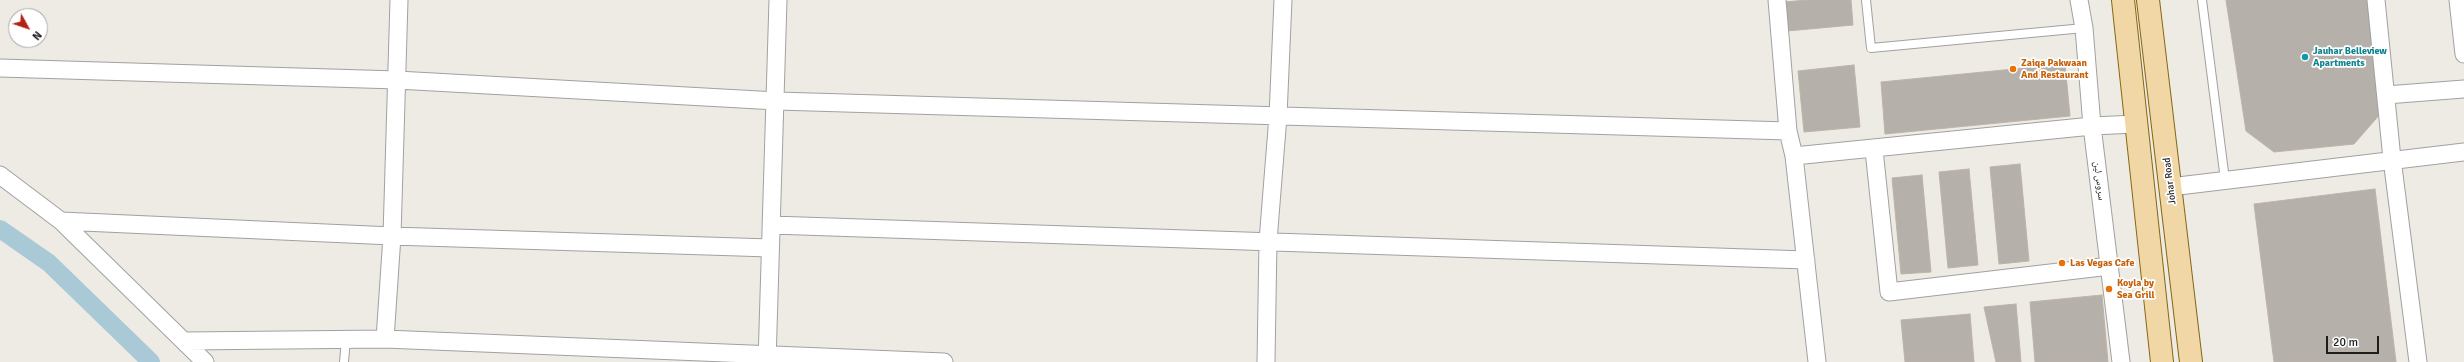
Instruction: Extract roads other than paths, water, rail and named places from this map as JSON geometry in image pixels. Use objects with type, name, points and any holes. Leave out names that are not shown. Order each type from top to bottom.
[{"type":"main road","points":[[2123,0],[2162,362]]},
{"type":"main road","name":"Johar Road","points":[[2148,0],[2191,362]]},
{"type":"street","points":[[385,339],[392,236],[399,0]]},
{"type":"street","points":[[767,359],[770,248],[777,101],[778,0]]},
{"type":"street","points":[[1266,362],[1268,241],[1278,116],[1283,0]]},
{"type":"street","points":[[1777,0],[1788,131],[1794,156],[1817,362]]},
{"type":"street","name":"سروس لین","points":[[2079,0],[2084,28],[2092,126],[2121,362]]},
{"type":"street","points":[[2376,0],[2392,159],[2418,362]]},
{"type":"street","points":[[2458,0],[2464,54]]},
{"type":"street","points":[[0,68],[397,80],[777,101],[1788,131]]},
{"type":"street","points":[[2386,95],[2464,89]]},
{"type":"street","points":[[1794,156],[1874,150],[2092,126],[2136,124]]},
{"type":"street","points":[[1874,150],[1889,292],[2110,266]]},
{"type":"street","points":[[2170,187],[2392,159],[2464,152]]},
{"type":"street","points":[[0,175],[61,221],[205,362]]},
{"type":"street","points":[[61,221],[392,236],[770,248]]},
{"type":"street","points":[[772,224],[1806,260]]},
{"type":"street","points":[[185,342],[385,339],[767,359],[944,362]]},
{"type":"lane","points":[[1866,0],[1871,48],[2084,28]]},
{"type":"lane","points":[[2202,0],[2225,180]]},
{"type":"lane","points":[[344,362],[346,339]]},
{"type":"waterway","points":[[0,229],[49,263],[151,362]]},
{"type":"place","name":"Jauhar Belleview Apartments","points":[[2305,57]]},
{"type":"place","name":"Zaiqa Pakwaan And Restaurant","points":[[2013,69]]},
{"type":"place","name":"Las Vegas Cafe","points":[[2062,263]]},
{"type":"place","name":"Koyla by Sea Grill","points":[[2109,289]]}]
